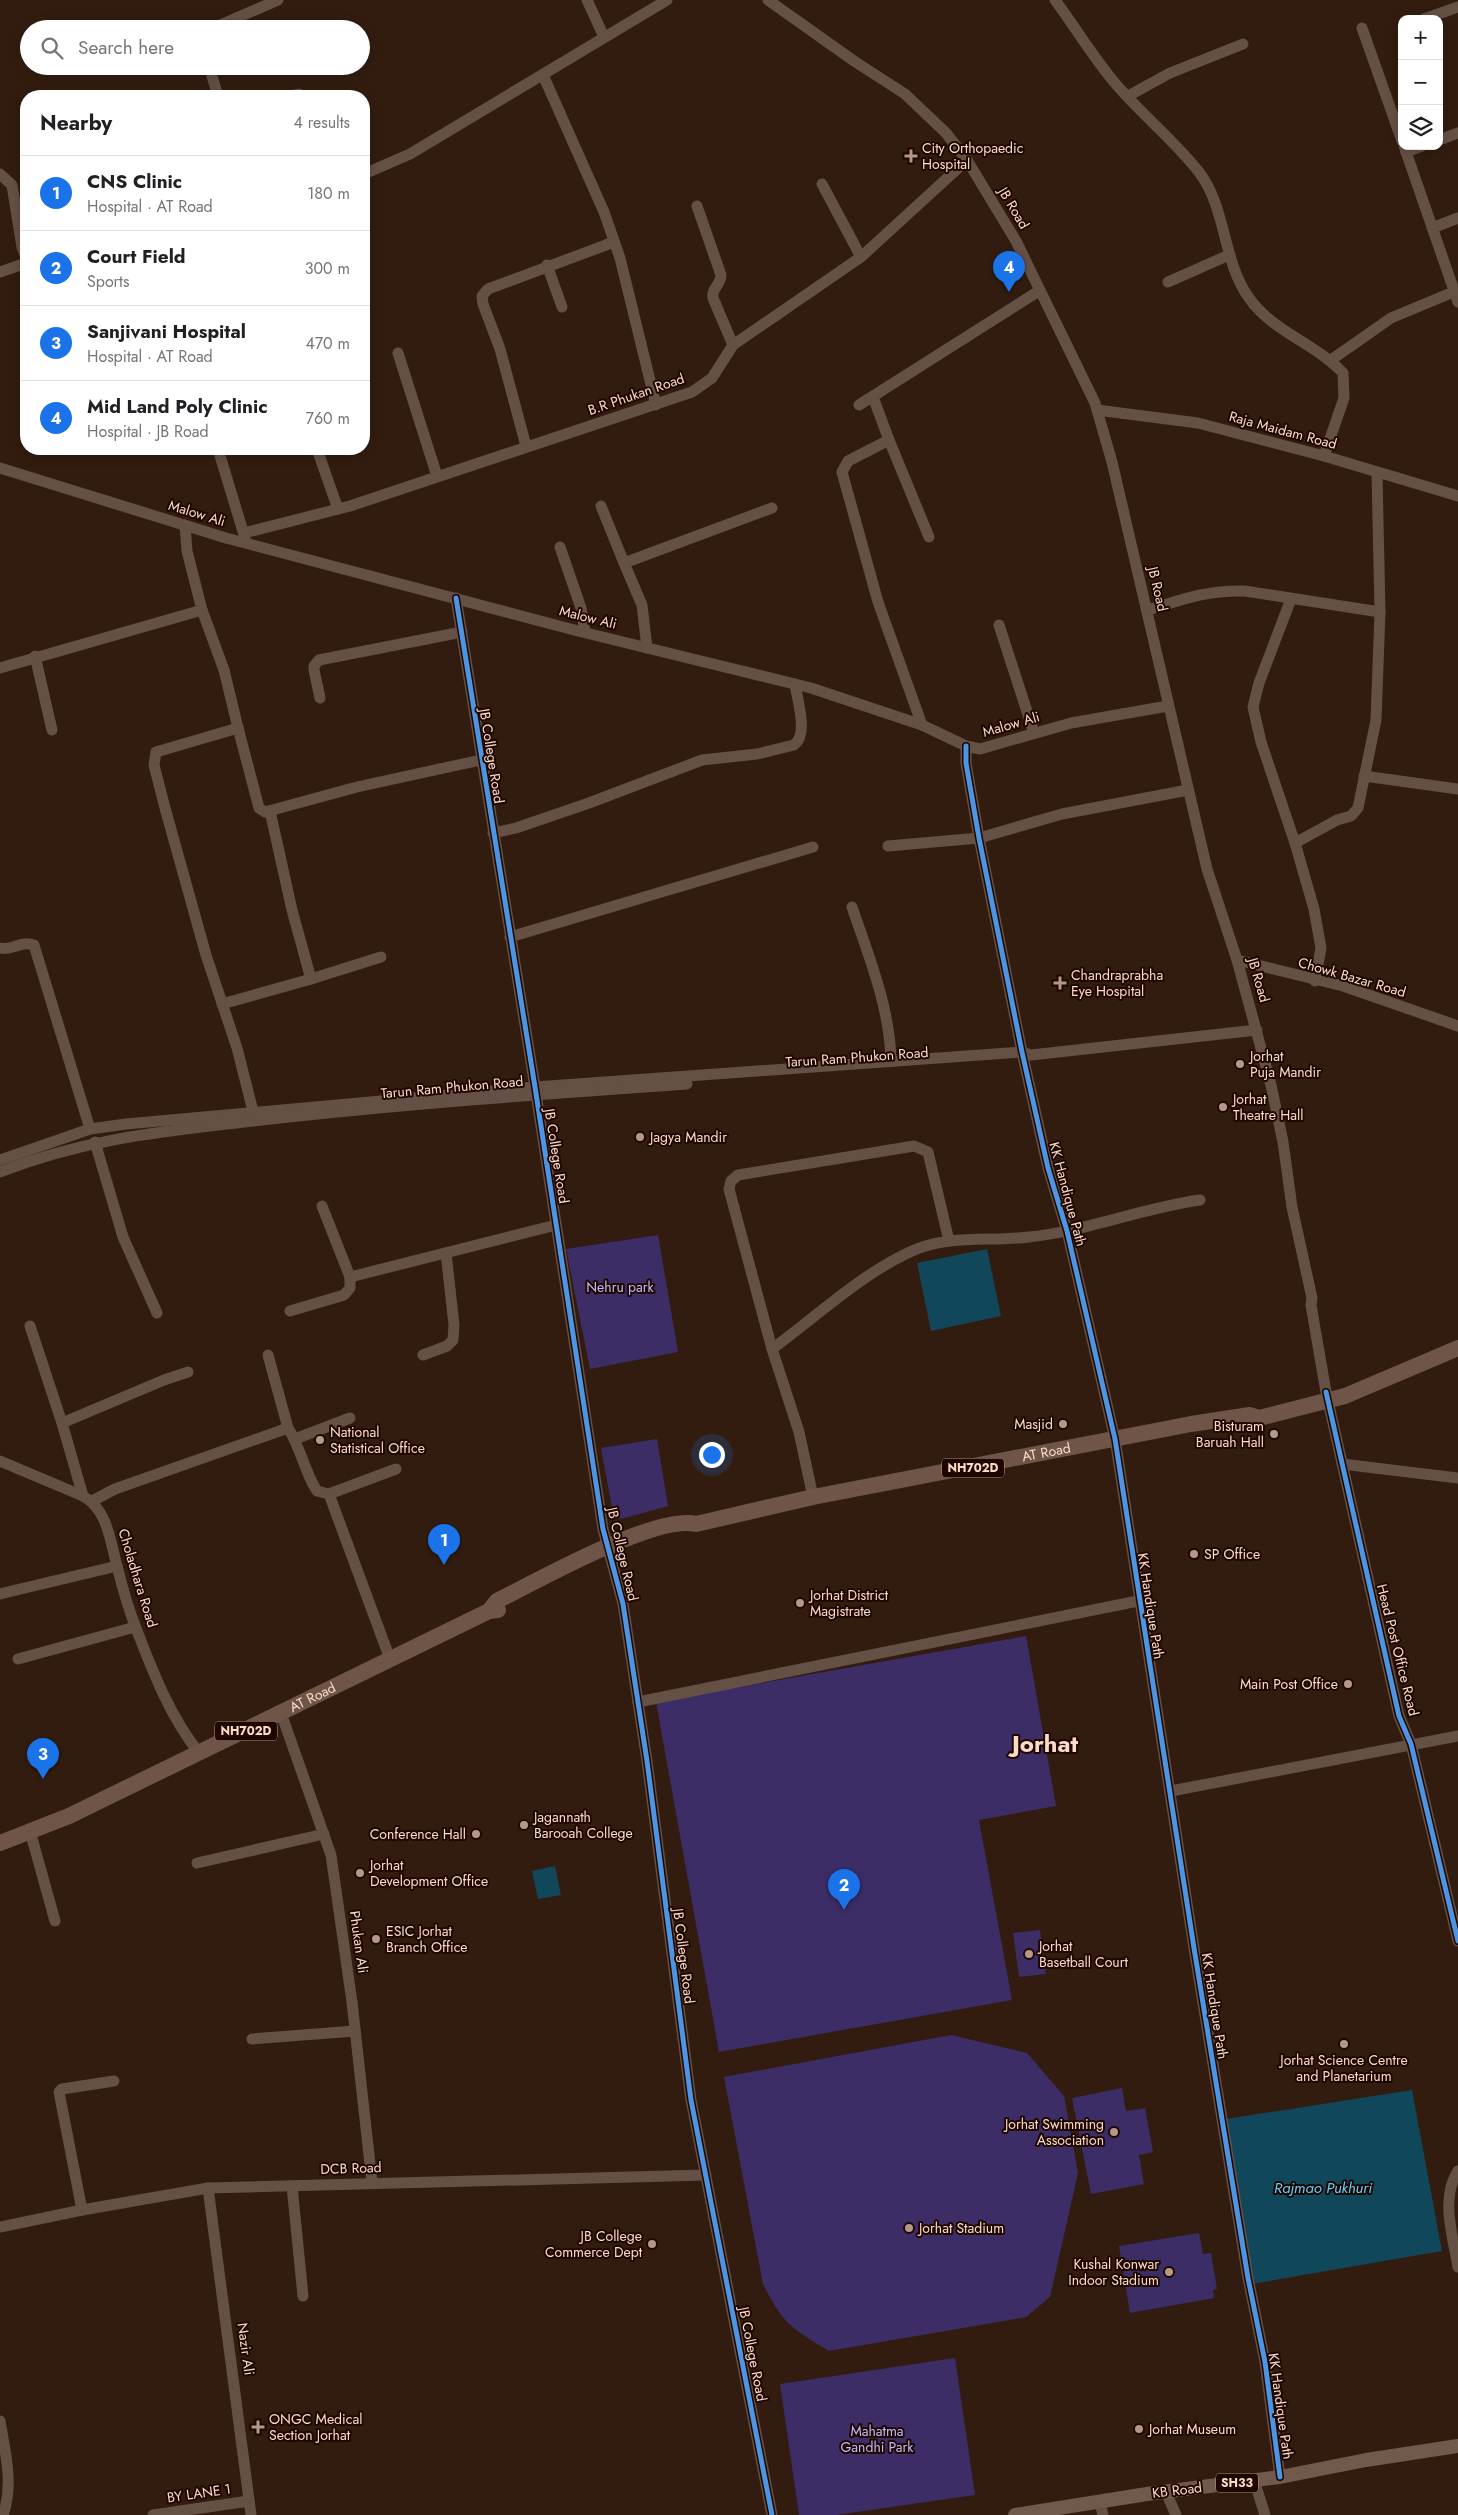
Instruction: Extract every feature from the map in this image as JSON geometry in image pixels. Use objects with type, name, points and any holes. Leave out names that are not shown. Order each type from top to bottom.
[{"type":"highway","name":"AT Road","points":[[1330,1396],[1458,1337]]},
{"type":"highway","name":"AT Road","points":[[1,1839],[30,1832],[70,1816],[200,1754],[390,1658],[489,1611],[501,1610],[610,1550],[690,1532],[696,1524],[813,1497],[1250,1415],[1259,1418],[1330,1396],[1458,1348]]},
{"type":"main road","name":"KB Road","points":[[1015,2515],[1102,2508],[1166,2492],[1280,2477],[1366,2460],[1458,2446]]},
{"type":"street","points":[[232,20],[278,0]]},
{"type":"street","points":[[587,0],[604,37]]},
{"type":"street","points":[[370,171],[410,154],[667,0]]},
{"type":"street","name":"JB Road","points":[[768,0],[854,61],[905,94],[946,132],[967,160],[1016,241],[1097,410],[1112,462],[1148,610],[1168,706],[1207,869],[1237,960],[1278,1112],[1292,1207],[1312,1298],[1311,1305],[1330,1396]]},
{"type":"street","points":[[1055,0],[1114,82],[1199,172],[1216,204],[1229,255],[1248,298],[1288,335],[1330,360],[1343,373],[1344,398],[1324,456]]},
{"type":"street","points":[[1435,15],[1458,7]]},
{"type":"street","points":[[1362,28],[1398,130]]},
{"type":"street","points":[[1128,96],[1170,73],[1242,44]]},
{"type":"street","points":[[543,74],[604,212],[614,242],[656,405]]},
{"type":"street","points":[[212,75],[216,90]]},
{"type":"street","points":[[1443,139],[1458,133]]},
{"type":"street","points":[[1330,360],[1391,318],[1457,295],[1405,150]]},
{"type":"street","name":"B.R Phukan Road","points":[[245,538],[692,392],[712,378],[733,345],[861,257],[967,160]]},
{"type":"street","points":[[0,174],[12,186],[20,236]]},
{"type":"street","points":[[822,184],[861,257]]},
{"type":"street","points":[[697,206],[721,275],[713,290],[713,298],[733,345]]},
{"type":"street","points":[[1432,228],[1458,218]]},
{"type":"street","points":[[526,446],[500,348],[482,304],[482,296],[488,289],[547,265],[614,242]]},
{"type":"street","points":[[1168,282],[1229,255]]},
{"type":"street","points":[[0,272],[20,265]]},
{"type":"street","points":[[547,265],[562,306]]},
{"type":"street","points":[[859,405],[873,398],[926,361],[1039,291]]},
{"type":"street","points":[[398,353],[437,476]]},
{"type":"street","points":[[873,398],[929,537]]},
{"type":"street","name":"Raja Maidam Road","points":[[1097,410],[1198,423],[1324,456],[1377,474],[1458,496]]},
{"type":"street","points":[[889,440],[848,461],[842,472],[878,602],[922,724]]},
{"type":"street","points":[[220,455],[245,538]]},
{"type":"street","points":[[319,455],[338,509]]},
{"type":"street","name":"Malow Ali","points":[[0,468],[185,525],[245,538],[456,598],[585,632],[795,684],[922,724],[966,746],[980,749],[1034,733],[1114,714],[1168,706]]},
{"type":"street","points":[[1295,843],[1355,813],[1364,776],[1376,720],[1380,612],[1377,474]]},
{"type":"street","points":[[601,506],[642,605],[648,648]]},
{"type":"street","points":[[624,563],[772,508]]},
{"type":"street","points":[[185,525],[187,551],[202,610],[224,670],[259,808],[263,811],[270,811],[357,786],[481,760]]},
{"type":"street","points":[[560,547],[581,608],[585,632]]},
{"type":"street","points":[[1148,610],[1206,592],[1245,591],[1291,600],[1380,612]]},
{"type":"street","name":"JB College Road","points":[[456,598],[536,1091],[603,1529],[623,1604],[638,1702],[691,2100],[772,2515]]},
{"type":"street","points":[[1291,600],[1259,683],[1254,707],[1261,742],[1295,843],[1314,909],[1321,948],[1315,980]]},
{"type":"street","points":[[0,668],[35,656],[202,610]]},
{"type":"street","points":[[999,625],[1034,733]]},
{"type":"street","points":[[320,698],[314,670],[319,660],[462,632]]},
{"type":"street","points":[[35,656],[52,730]]},
{"type":"street","points":[[493,833],[516,828],[589,803],[702,760],[757,754],[794,745],[798,742],[801,732],[795,684]]},
{"type":"street","points":[[238,728],[160,749],[156,752],[153,760],[184,880],[237,1048],[253,1111]]},
{"type":"street","name":"KK Handique Path","points":[[966,746],[966,763],[979,838],[1048,1168],[1067,1231],[1115,1439],[1138,1601],[1171,1791],[1248,2278],[1265,2362],[1280,2477]]},
{"type":"street","points":[[1364,776],[1458,789]]},
{"type":"street","points":[[888,846],[979,838],[1062,814],[1188,790]]},
{"type":"street","points":[[270,811],[292,910],[311,979]]},
{"type":"street","points":[[510,937],[813,847]]},
{"type":"street","points":[[852,907],[876,979],[890,1041],[891,1061]]},
{"type":"street","points":[[0,948],[5,949],[28,943],[34,945],[38,951],[52,1008],[90,1129]]},
{"type":"street","points":[[222,1004],[381,957]]},
{"type":"street","name":"Chowk Bazar Road","points":[[1237,960],[1343,986],[1458,1026]]},
{"type":"street","name":"Tarun Ram Phukon Road","points":[[0,1160],[90,1129],[126,1124],[253,1111],[1026,1056],[1257,1030]]},
{"type":"street","name":"Tarun Ram Phukon Road","points":[[0,1172],[35,1158],[95,1142],[128,1136],[328,1112],[536,1091],[891,1061],[1026,1056]]},
{"type":"street","points":[[95,1142],[123,1237],[157,1313]]},
{"type":"street","points":[[813,1497],[800,1432],[772,1349],[729,1189],[731,1181],[738,1175],[914,1146],[920,1147],[928,1152],[949,1241]]},
{"type":"street","points":[[772,1349],[861,1282],[900,1257],[920,1248],[949,1241],[1029,1237],[1067,1231],[1200,1200]]},
{"type":"street","points":[[290,1310],[349,1292],[350,1277],[322,1206]]},
{"type":"street","points":[[350,1277],[556,1224]]},
{"type":"street","points":[[423,1355],[447,1346],[453,1340],[454,1325],[446,1253]]},
{"type":"street","name":"Choladhara Road","points":[[30,1326],[88,1498],[100,1512],[108,1531],[136,1627],[164,1692],[188,1739],[200,1754]]},
{"type":"street","points":[[268,1355],[288,1428],[295,1439],[306,1475],[317,1491],[329,1494],[396,1469]]},
{"type":"street","points":[[62,1423],[164,1380],[188,1372]]},
{"type":"street","name":"Head Post Office Road","points":[[1330,1396],[1399,1716],[1411,1744],[1458,1941]]},
{"type":"street","points":[[295,1439],[350,1418]]},
{"type":"street","points":[[0,1460],[88,1498],[288,1428]]},
{"type":"street","points":[[1346,1465],[1458,1478]]},
{"type":"street","points":[[329,1494],[390,1658]]},
{"type":"street","points":[[0,1594],[117,1566]]},
{"type":"street","points":[[638,1702],[1138,1601]]},
{"type":"street","points":[[18,1659],[136,1627]]},
{"type":"street","name":"Phukan Ali","points":[[281,1713],[331,1855],[356,2031],[372,2182]]},
{"type":"street","points":[[1171,1791],[1458,1736]]},
{"type":"street","points":[[30,1832],[55,1921]]},
{"type":"street","points":[[197,1863],[324,1834]]},
{"type":"street","points":[[252,2039],[356,2031]]},
{"type":"street","points":[[82,2210],[58,2092],[62,2089],[114,2081]]},
{"type":"street","points":[[1458,2172],[1452,2180],[1449,2195],[1458,2267]]},
{"type":"street","name":"DCB Road","points":[[0,2227],[82,2210],[208,2188],[372,2182],[706,2175]]},
{"type":"street","points":[[292,2186],[303,2296]]},
{"type":"street","name":"Nazir Ali","points":[[208,2188],[251,2515]]},
{"type":"street","points":[[0,2421],[9,2480],[9,2493],[3,2515]]},
{"type":"street","points":[[1254,2480],[1265,2515]]},
{"type":"street","points":[[1166,2492],[1176,2515]]},
{"type":"street","name":"BY LANE 1","points":[[152,2515],[249,2502]]},
{"type":"green space","name":"Nehru park","points":[[658,1235],[678,1352],[590,1369],[566,1249]]},
{"type":"green space","points":[[657,1439],[668,1506],[621,1519],[613,1513],[601,1448]]},
{"type":"green space","points":[[1026,1636],[1056,1806],[979,1820],[1012,2000],[719,2052],[656,1702]]},
{"type":"green space","name":"Jorhat Basetball Court","points":[[1040,1930],[1046,1974],[1019,1977],[1013,1933]]},
{"type":"green space","name":"Jorhat Stadium","points":[[951,2035],[1027,2053],[1064,2096],[1078,2173],[1050,2297],[1026,2317],[829,2351],[806,2337],[782,2317],[763,2284],[724,2077]]},
{"type":"green space","name":"Jorhat Swimming Association","points":[[1122,2088],[1126,2111],[1145,2108],[1153,2152],[1139,2155],[1144,2184],[1091,2194],[1072,2098]]},
{"type":"green space","name":"Kushal Konwar Indoor Stadium","points":[[1199,2233],[1203,2254],[1211,2253],[1217,2289],[1213,2290],[1214,2298],[1130,2313],[1119,2246]]},
{"type":"green space","name":"Mahatma Gandhi Park","points":[[955,2358],[975,2495],[836,2515],[799,2515],[780,2384]]},
{"type":"water","points":[[987,1249],[1001,1316],[931,1331],[917,1263]]},
{"type":"water","points":[[555,1866],[561,1895],[538,1899],[532,1871]]},
{"type":"water","name":"Rajmao Pukhuri","points":[[1412,2090],[1442,2251],[1252,2284],[1226,2119]]},
{"type":"cycle path","points":[[456,598],[535,1087],[603,1529],[623,1604],[647,1761],[691,2100],[772,2515]]},
{"type":"cycle path","points":[[966,746],[966,763],[979,838],[1022,1052],[1048,1168],[1067,1231],[1115,1439],[1194,1948],[1248,2278],[1265,2362],[1280,2477]]},
{"type":"cycle path","points":[[1326,1392],[1399,1716],[1411,1744],[1458,1941]]},
{"type":"place","name":"City Orthopaedic Hospital","points":[[911,156]]},
{"type":"place","name":"Mid Land Poly Clinic","points":[[1009,292]]},
{"type":"place","name":"Chandraprabha Eye Hospital","points":[[1060,983]]},
{"type":"place","name":"Jorhat Puja Mandir","points":[[1240,1064]]},
{"type":"place","name":"Jorhat Theatre Hall","points":[[1223,1107]]},
{"type":"place","name":"Jagya Mandir","points":[[640,1137]]},
{"type":"place","name":"Masjid","points":[[1063,1424]]},
{"type":"place","name":"Bisturam Baruah Hall","points":[[1274,1434]]},
{"type":"place","name":"National Statistical Office","points":[[320,1440]]},
{"type":"place","name":"SP Office","points":[[1194,1554]]},
{"type":"place","name":"CNS Clinic","points":[[444,1565]]},
{"type":"place","name":"Jorhat District Magistrate","points":[[800,1603]]},
{"type":"place","name":"Main Post Office","points":[[1348,1684]]},
{"type":"place","name":"Sanjivani Hospital","points":[[43,1779]]},
{"type":"place","name":"Jagannath Barooah College","points":[[524,1825]]},
{"type":"place","name":"Conference Hall","points":[[476,1834]]},
{"type":"place","name":"Jorhat Development Office","points":[[360,1873]]},
{"type":"place","name":"Court Field","points":[[844,1910]]},
{"type":"place","name":"ESIC Jorhat Branch Office","points":[[376,1939]]},
{"type":"place","name":"Jorhat Basetball Court","points":[[1029,1954]]},
{"type":"place","name":"Jorhat Science Centre and Planetarium","points":[[1344,2044]]},
{"type":"place","name":"Jorhat Swimming Association","points":[[1114,2132]]},
{"type":"place","name":"Jorhat Stadium","points":[[909,2228]]},
{"type":"place","name":"JB College Commerce Dept","points":[[652,2244]]},
{"type":"place","name":"Kushal Konwar Indoor Stadium","points":[[1169,2272]]},
{"type":"place","name":"ONGC Medical Section Jorhat","points":[[258,2427]]},
{"type":"place","name":"Jorhat Museum","points":[[1139,2429]]},
{"type":"district","name":"Jorhat","points":[[1045,1743]]}]
